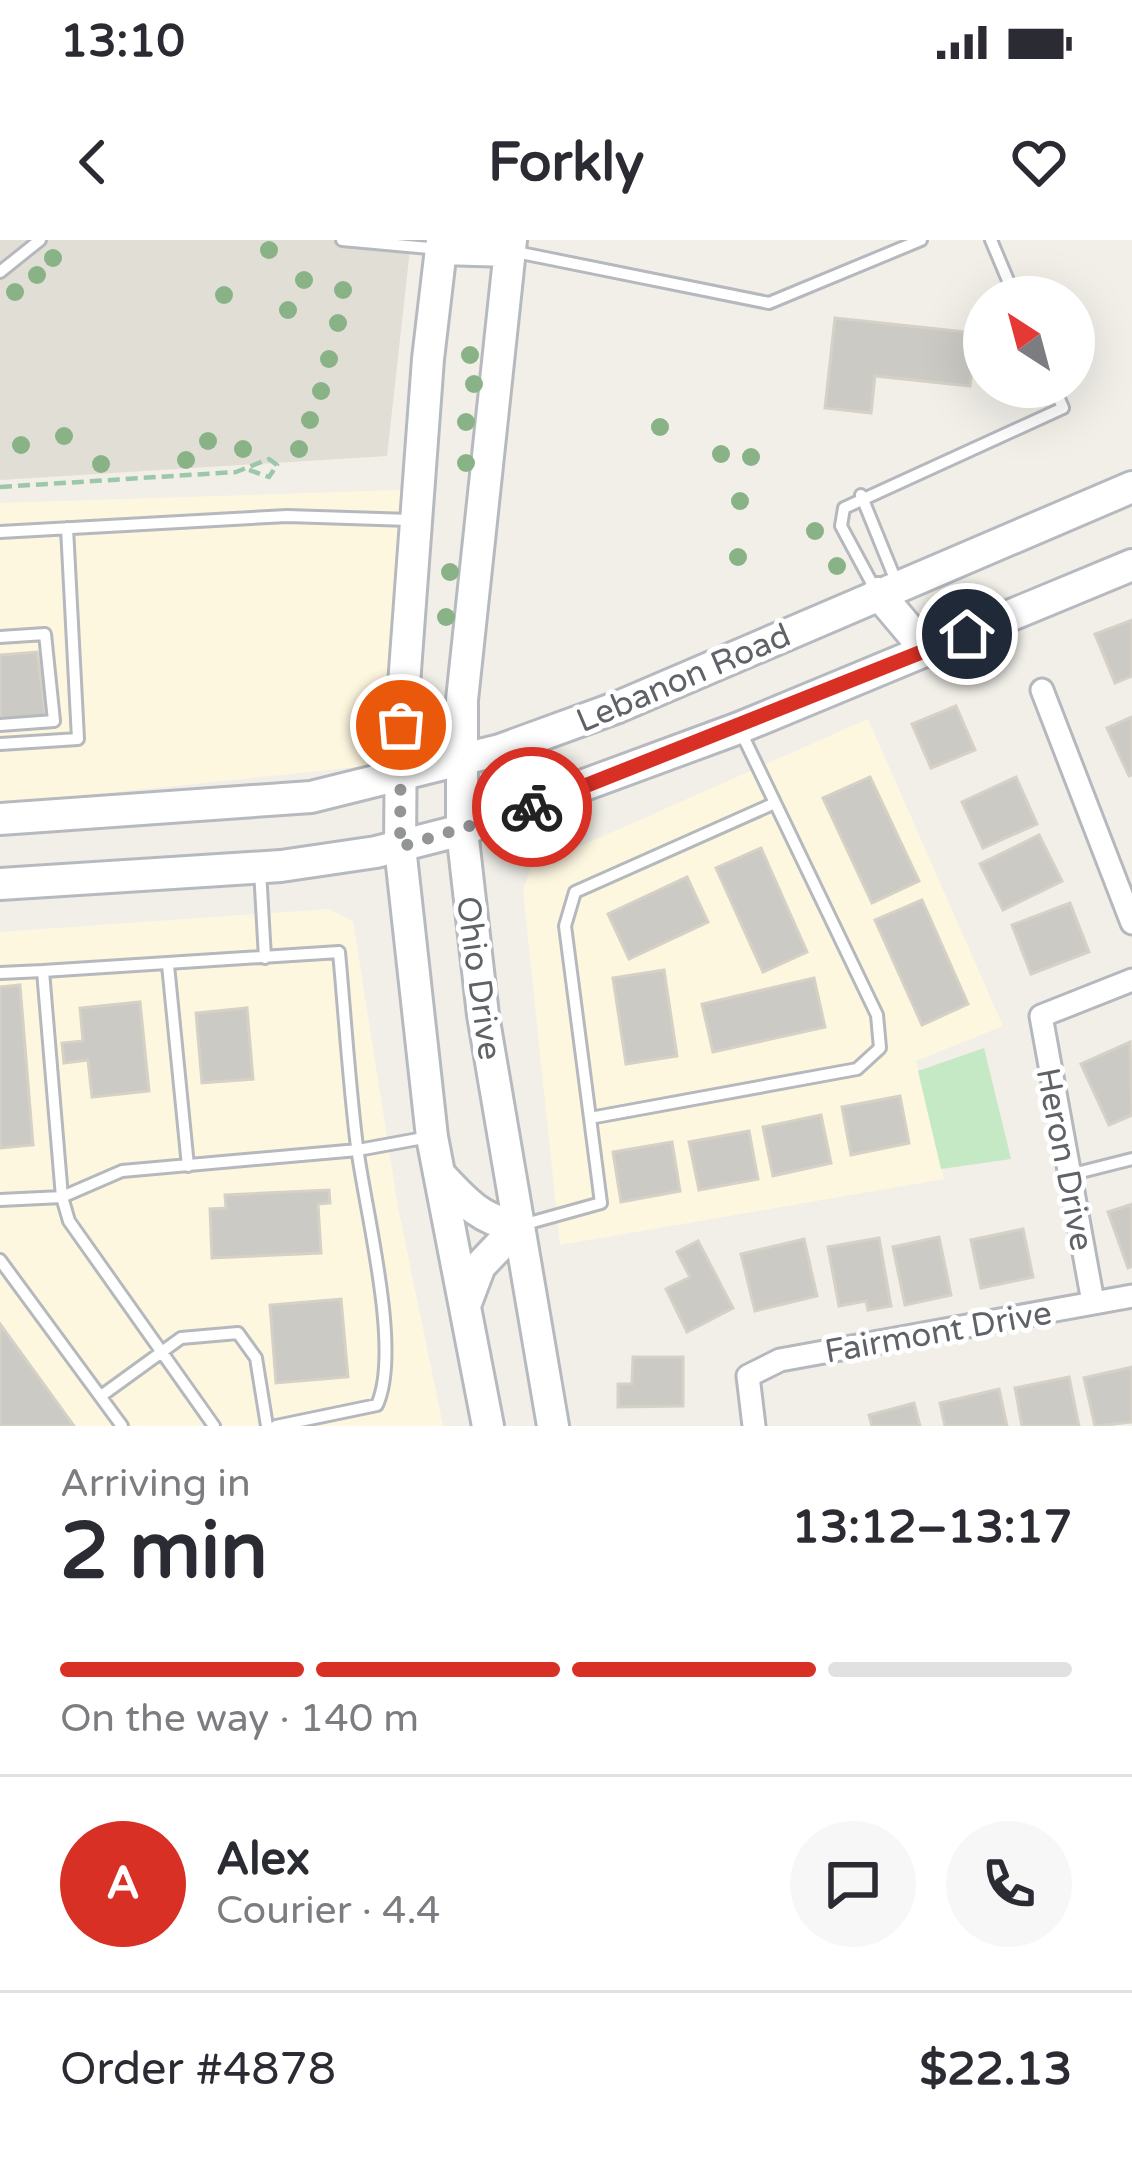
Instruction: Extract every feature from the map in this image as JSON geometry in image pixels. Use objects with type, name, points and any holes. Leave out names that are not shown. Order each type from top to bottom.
[{"type":"main road","points":[[442,245],[510,246]]},
{"type":"main road","name":"Ohio Drive","points":[[442,245],[416,520],[400,847],[432,1137],[488,1426]]},
{"type":"main road","name":"Ohio Drive","points":[[510,246],[462,700],[462,830],[484,1016],[553,1426]]},
{"type":"main road","name":"Lebanon Road","points":[[0,819],[311,797],[463,760],[619,707],[1132,487]]},
{"type":"main road","name":"Lebanon Road","points":[[0,884],[260,867],[400,847],[462,830],[739,728],[1132,565]]},
{"type":"main road","points":[[888,589],[927,651]]},
{"type":"main road","points":[[440,1175],[473,1210],[494,1222],[518,1226]]},
{"type":"main road","points":[[466,1303],[480,1266],[518,1226]]},
{"type":"street","points":[[1042,691],[1132,923]]},
{"type":"street","name":"Heron Drive","points":[[1093,1302],[1041,1016],[1132,980]]},
{"type":"street","name":"Fairmont Drive","points":[[754,1426],[748,1376],[779,1360],[1132,1296]]},
{"type":"lane","points":[[0,272],[40,240]]},
{"type":"lane","points":[[342,240],[442,245]]},
{"type":"lane","points":[[510,246],[770,303],[921,240]]},
{"type":"lane","points":[[991,240],[1006,276]]},
{"type":"lane","points":[[888,589],[841,526],[844,508],[861,496],[1063,408]]},
{"type":"lane","points":[[861,496],[888,589]]},
{"type":"lane","points":[[0,532],[287,516],[416,520]]},
{"type":"lane","points":[[0,745],[78,740],[68,528]]},
{"type":"lane","points":[[0,638],[45,634],[54,721],[0,725]]},
{"type":"lane","points":[[590,1118],[857,1070],[880,1048],[877,1015],[739,728]]},
{"type":"lane","points":[[518,1226],[601,1203],[566,926],[574,892],[775,803]]},
{"type":"lane","points":[[260,867],[265,958]]},
{"type":"lane","points":[[0,973],[339,952],[358,1150],[378,1272],[385,1387],[376,1405],[271,1426],[256,1358],[238,1333],[181,1338],[100,1396]]},
{"type":"lane","points":[[168,965],[188,1166]]},
{"type":"lane","points":[[44,971],[62,1197],[69,1221],[214,1426]]},
{"type":"lane","points":[[0,1200],[62,1197],[122,1171],[358,1150],[432,1137]]},
{"type":"lane","points":[[1069,1175],[1132,1159]]},
{"type":"lane","points":[[0,1260],[122,1426]]},
{"type":"path","points":[[0,487],[249,470]]},
{"type":"shaded area","points":[[0,240],[411,240],[387,456],[0,480]]},
{"type":"shaded area","points":[[401,490],[386,764],[0,804],[0,503]]},
{"type":"shaded area","points":[[868,719],[1003,1026],[916,1061],[944,1179],[560,1245],[523,890],[531,868]]},
{"type":"shaded area","points":[[329,909],[353,921],[398,1207],[443,1426],[0,1426],[0,932]]},
{"type":"green space","points":[[984,1048],[1011,1159],[941,1169],[918,1071]]},
{"type":"building","points":[[835,318],[963,332],[963,385],[875,376],[871,413],[825,408]]},
{"type":"building","points":[[1132,620],[1132,676],[1115,683],[1095,634]]},
{"type":"building","points":[[37,652],[46,718],[0,722],[0,655]]},
{"type":"building","points":[[956,706],[975,750],[931,768],[912,724]]},
{"type":"building","points":[[1132,717],[1132,775],[1129,776],[1107,728]]},
{"type":"building","points":[[870,777],[919,881],[872,903],[823,798]]},
{"type":"building","points":[[1016,777],[1037,824],[983,848],[962,802]]},
{"type":"building","points":[[1039,835],[1062,881],[1003,910],[980,864]]},
{"type":"building","points":[[761,848],[807,952],[763,972],[716,868]]},
{"type":"building","points":[[687,877],[708,922],[629,959],[608,914]]},
{"type":"building","points":[[922,900],[968,1004],[922,1025],[875,920]]},
{"type":"building","points":[[1070,903],[1089,952],[1031,974],[1012,925]]},
{"type":"building","points":[[664,970],[677,1056],[626,1064],[613,978]]},
{"type":"building","points":[[814,978],[825,1027],[713,1052],[702,1004]]},
{"type":"building","points":[[20,985],[33,1145],[0,1148],[0,987]]},
{"type":"building","points":[[140,1002],[149,1091],[92,1097],[88,1060],[64,1063],[62,1043],[83,1041],[80,1008]]},
{"type":"building","points":[[247,1008],[253,1079],[202,1083],[196,1013]]},
{"type":"building","points":[[1130,1042],[1132,1115],[1109,1125],[1081,1064]]},
{"type":"building","points":[[900,1096],[909,1143],[851,1155],[842,1107]]},
{"type":"building","points":[[821,1115],[831,1163],[773,1176],[763,1127]]},
{"type":"building","points":[[749,1131],[758,1179],[699,1190],[689,1142]]},
{"type":"building","points":[[672,1142],[680,1191],[621,1202],[613,1152]]},
{"type":"building","points":[[329,1190],[330,1203],[318,1204],[321,1253],[212,1258],[210,1209],[226,1208],[225,1195]]},
{"type":"building","points":[[1132,1204],[1132,1266],[1128,1268],[1108,1212]]},
{"type":"building","points":[[1023,1229],[1033,1277],[981,1288],[971,1240]]},
{"type":"building","points":[[939,1237],[951,1295],[905,1305],[893,1247]]},
{"type":"building","points":[[879,1238],[891,1306],[868,1310],[866,1301],[839,1306],[828,1247]]},
{"type":"building","points":[[804,1239],[817,1296],[755,1311],[741,1254]]},
{"type":"building","points":[[698,1241],[733,1308],[687,1332],[666,1289],[690,1277],[677,1252]]},
{"type":"building","points":[[341,1299],[348,1377],[276,1383],[270,1305]]},
{"type":"building","points":[[0,1324],[74,1426],[0,1426]]},
{"type":"building","points":[[633,1357],[683,1357],[683,1406],[618,1407],[618,1384],[632,1384]]},
{"type":"building","points":[[1132,1367],[1132,1422],[1095,1426],[1084,1378]]},
{"type":"building","points":[[1069,1377],[1079,1426],[1022,1426],[1015,1388]]},
{"type":"building","points":[[999,1389],[1007,1426],[945,1426],[940,1403]]},
{"type":"building","points":[[914,1403],[920,1426],[872,1426],[869,1415]]},
{"type":"way so far","points":[[401,725],[400,847],[532,807]]},
{"type":"route","points":[[532,807],[967,634]]}]
